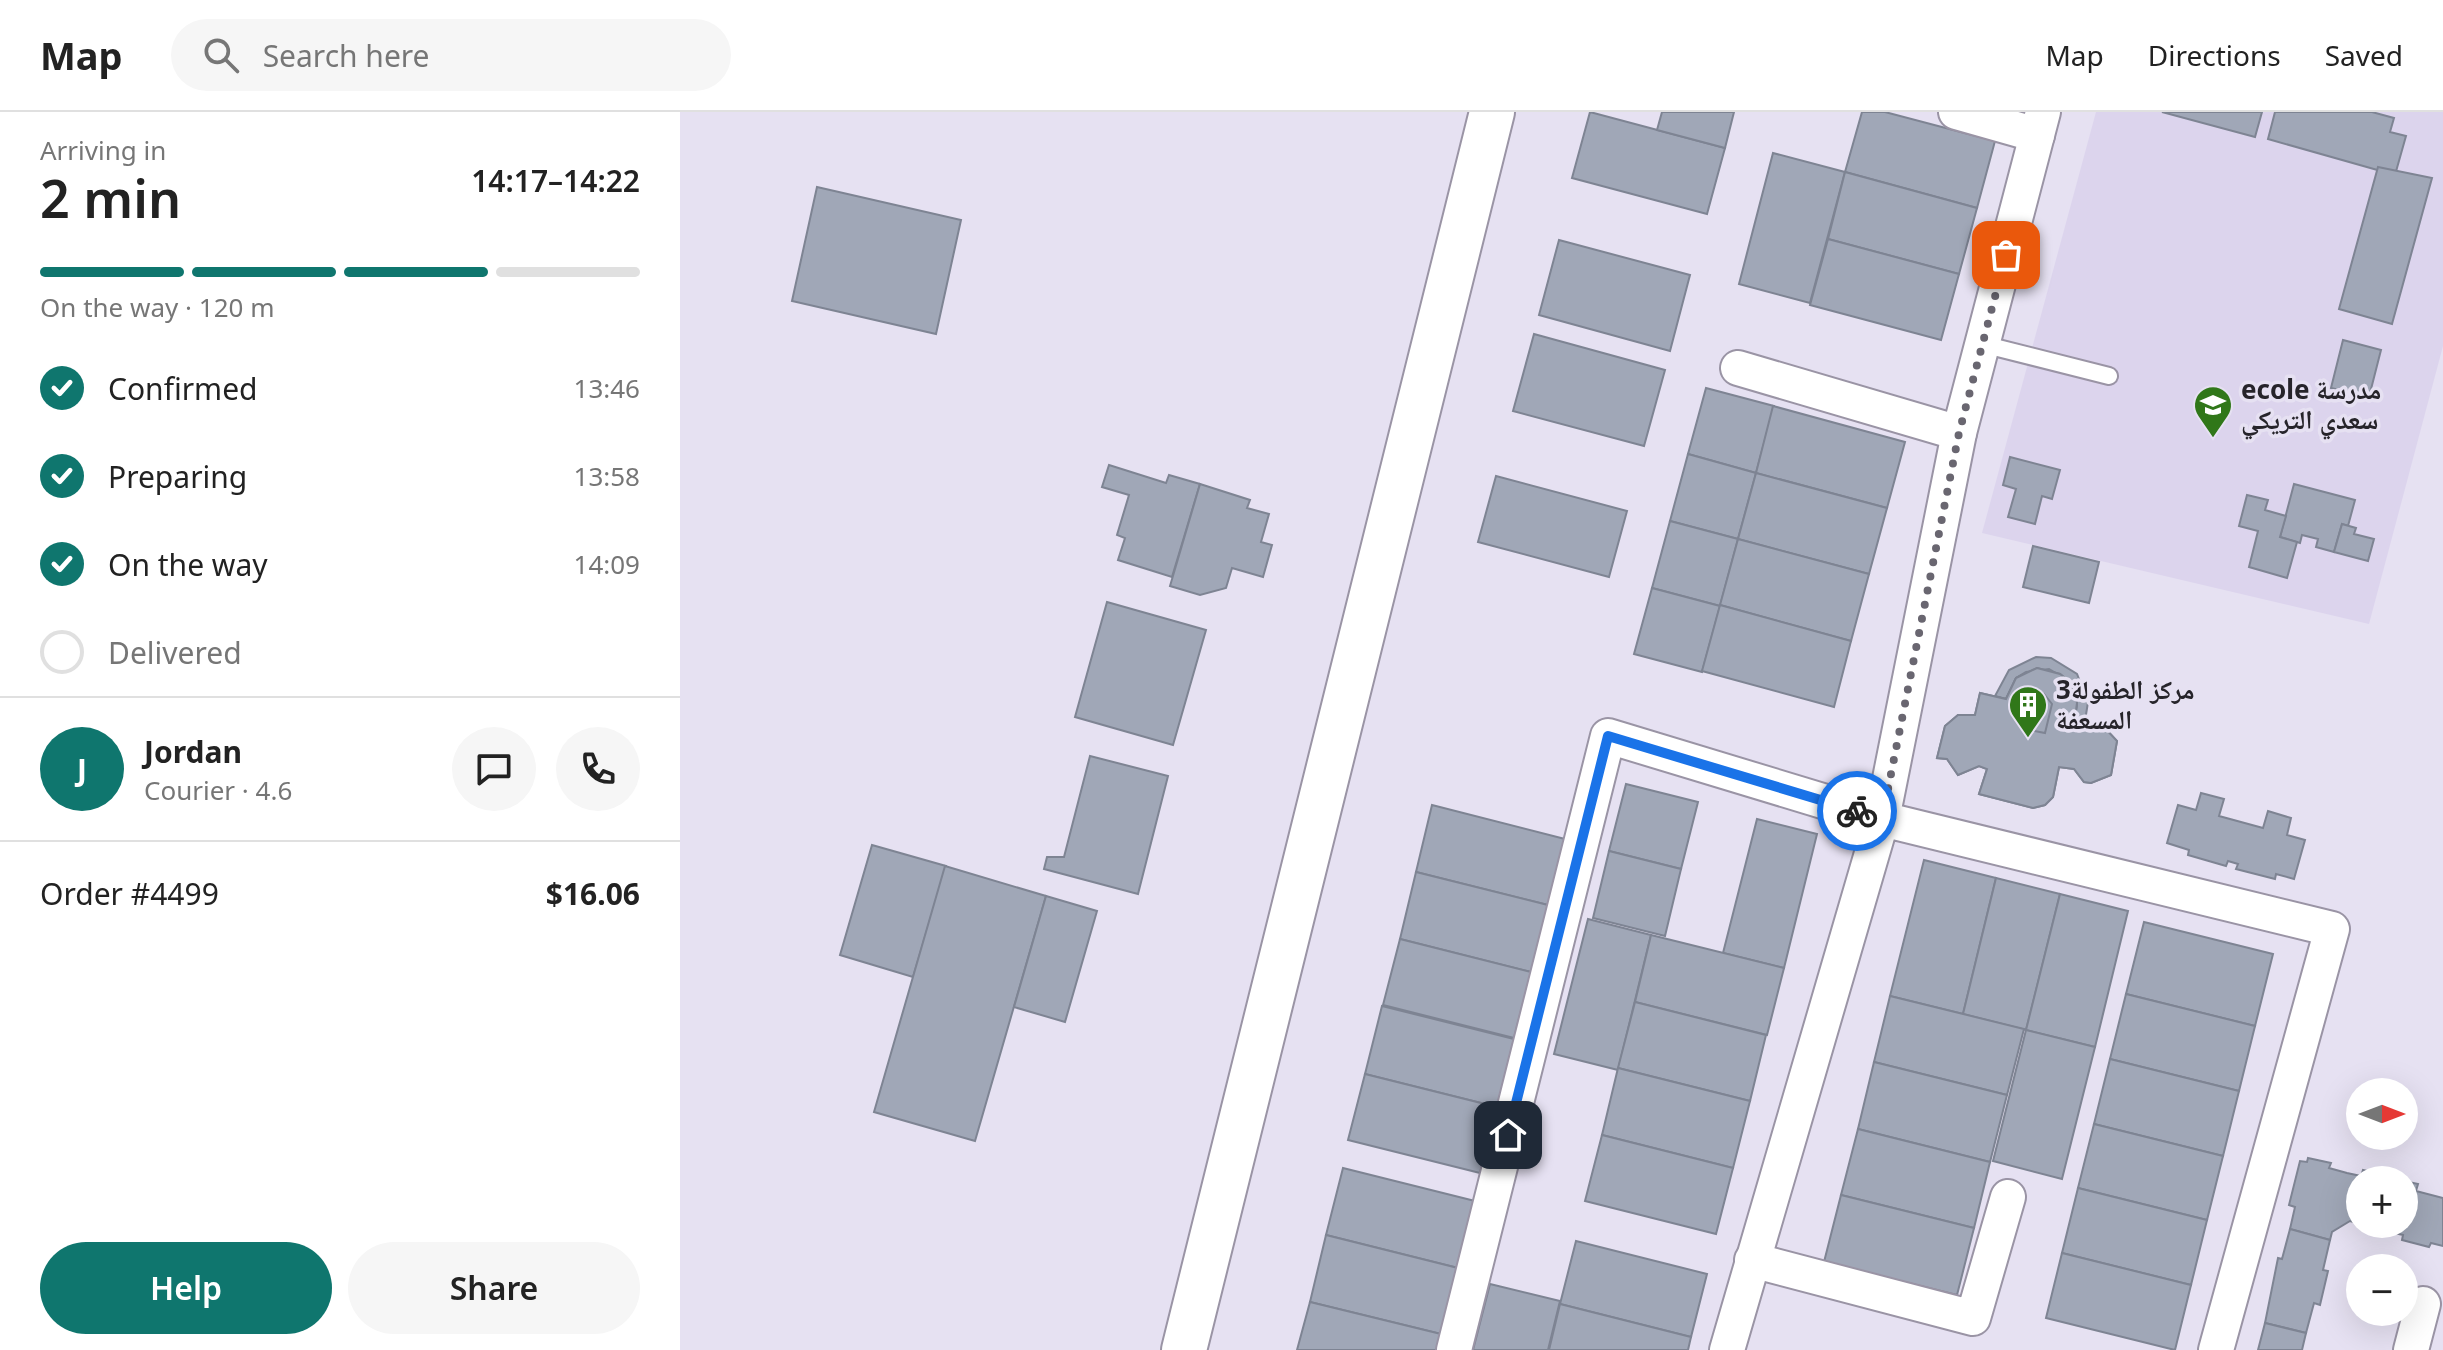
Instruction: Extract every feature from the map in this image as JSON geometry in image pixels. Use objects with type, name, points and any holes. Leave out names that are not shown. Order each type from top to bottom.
[{"type":"street","points":[[1184,1350],[1492,112]]},
{"type":"street","points":[[1727,1350],[1882,819],[1959,433],[2040,124],[1956,112]]},
{"type":"street","points":[[1738,368],[1959,433]]},
{"type":"street","points":[[1454,1350],[1608,736],[1882,819],[2332,929],[2216,1350]]},
{"type":"street","points":[[1752,1260],[1973,1318],[2008,1197]]},
{"type":"street","points":[[2411,1350],[2423,1304]]},
{"type":"lane","points":[[1982,344],[2109,376]]},
{"type":"shaded area","name":"ecole مدرسة سعدي التريكي","points":[[2096,112],[2443,112],[2443,346],[2369,624],[1982,533]]},
{"type":"building","points":[[1590,112],[1725,148],[1707,214],[1572,178]]},
{"type":"building","points":[[1662,112],[1734,112],[1725,148],[1657,130]]},
{"type":"building","points":[[1862,112],[1885,112],[1995,141],[1977,208],[1845,172]]},
{"type":"building","points":[[2162,112],[2262,112],[2255,137]]},
{"type":"building","points":[[2275,112],[2372,112],[2394,118],[2390,132],[2406,136],[2395,175],[2268,139]]},
{"type":"building","points":[[1773,153],[1845,172],[1810,303],[1739,284]]},
{"type":"building","points":[[2378,167],[2432,178],[2392,324],[2339,309]]},
{"type":"building","points":[[1845,172],[1977,208],[1959,274],[1828,239]]},
{"type":"building","points":[[817,187],[961,220],[936,334],[792,301]]},
{"type":"building","points":[[1828,239],[1959,274],[1941,340],[1810,305]]},
{"type":"building","points":[[1559,240],[1690,275],[1670,351],[1539,315]]},
{"type":"building","points":[[1534,334],[1665,370],[1644,446],[1513,411]]},
{"type":"building","points":[[2343,340],[2381,350],[2369,397],[2331,388]]},
{"type":"building","points":[[1706,388],[1774,406],[1756,473],[1688,454]]},
{"type":"building","points":[[1773,406],[1905,442],[1887,508],[1756,473]]},
{"type":"building","points":[[1688,454],[1756,473],[1738,539],[1670,521]]},
{"type":"building","points":[[2010,457],[2060,470],[2052,499],[2042,496],[2035,524],[2008,517],[2016,489],[2003,485]]},
{"type":"building","points":[[1109,465],[1166,483],[1169,475],[1200,484],[1172,577],[1118,560],[1125,538],[1117,535],[1129,495],[1102,487]]},
{"type":"building","points":[[1756,473],[1887,508],[1869,574],[1738,539]]},
{"type":"building","points":[[1496,476],[1627,511],[1609,577],[1478,542]]},
{"type":"building","points":[[1200,484],[1250,500],[1247,508],[1269,514],[1261,542],[1272,545],[1263,577],[1232,568],[1226,588],[1200,595],[1170,586]]},
{"type":"building","points":[[2294,484],[2355,500],[2348,526],[2342,524],[2334,552],[2316,547],[2318,539],[2302,535],[2300,543],[2280,537]]},
{"type":"building","points":[[2247,495],[2268,500],[2265,510],[2286,516],[2280,537],[2297,542],[2287,578],[2249,567],[2258,531],[2239,526]]},
{"type":"building","points":[[1670,521],[1738,539],[1720,606],[1652,588]]},
{"type":"building","points":[[2342,524],[2356,528],[2354,534],[2374,539],[2368,561],[2334,552]]},
{"type":"building","points":[[1738,539],[1869,574],[1851,641],[1720,605]]},
{"type":"building","points":[[2033,546],[2099,562],[2089,603],[2023,587]]},
{"type":"building","points":[[1652,588],[1720,606],[1702,672],[1634,654]]},
{"type":"building","points":[[1107,602],[1206,630],[1173,745],[1075,717]]},
{"type":"building","points":[[1720,605],[1851,641],[1834,707],[1702,671]]},
{"type":"building","name":"3مركز الطفولة المسعفة","points":[[2036,657],[2051,658],[2077,674],[2088,702],[2085,721],[2075,718],[2077,703],[2069,681],[2049,669],[2026,672],[2016,678],[2006,699],[1995,696],[2009,670]]},
{"type":"building","name":"3مركز الطفولة المسعفة","points":[[2037,668],[2060,674],[2069,681],[2077,703],[2075,718],[2102,725],[2117,741],[2111,775],[2091,783],[2084,782],[2074,769],[2059,767],[2053,797],[2045,805],[2033,808],[1979,794],[1987,769],[1979,766],[1958,775],[1947,759],[1937,758],[1945,726],[1958,715],[1975,715],[1980,693],[2006,699],[2016,678]],"holes":[[[2044,694],[2052,704],[2045,733],[2025,729],[2032,699]]]},
{"type":"building","name":"3مركز الطفولة المسعفة","points":[[2037,668],[2060,674],[2069,681],[2077,703],[2075,718],[2102,725],[2117,741],[2111,775],[2091,783],[2084,782],[2074,769],[2059,767],[2053,797],[2045,805],[2033,808],[1979,794],[1987,769],[1979,766],[1958,775],[1947,759],[1937,758],[1945,726],[1958,715],[1975,715],[1980,693],[2006,699],[2016,678]]},
{"type":"building","name":"3مركز الطفولة المسعفة","points":[[2044,694],[2052,704],[2045,733],[2025,729],[2032,699]]},
{"type":"building","points":[[1090,756],[1168,776],[1138,894],[1044,869],[1047,857],[1064,857]]},
{"type":"building","points":[[1626,784],[1698,802],[1681,869],[1609,851]]},
{"type":"building","points":[[2201,793],[2224,799],[2219,816],[2263,828],[2268,811],[2291,818],[2287,835],[2305,840],[2294,879],[2276,874],[2275,879],[2236,869],[2238,864],[2228,861],[2226,866],[2188,855],[2189,850],[2167,843],[2178,805],[2196,810]]},
{"type":"building","points":[[1432,805],[1565,839],[1548,905],[1416,872]]},
{"type":"building","points":[[1757,819],[1817,834],[1784,968],[1723,953]]},
{"type":"building","points":[[872,845],[946,866],[913,977],[840,955]]},
{"type":"building","points":[[1609,851],[1681,869],[1665,936],[1593,918]]},
{"type":"building","points":[[1924,860],[1996,878],[1963,1014],[1890,996]]},
{"type":"building","points":[[945,866],[1046,896],[975,1141],[874,1112]]},
{"type":"building","points":[[1416,872],[1548,905],[1531,972],[1400,939]]},
{"type":"building","points":[[1996,878],[2060,894],[2026,1030],[1963,1014]]},
{"type":"building","points":[[2060,894],[2128,911],[2095,1047],[2026,1030]]},
{"type":"building","points":[[1046,896],[1097,911],[1065,1022],[1014,1007]]},
{"type":"building","points":[[1588,919],[1651,935],[1618,1070],[1554,1054]]},
{"type":"building","points":[[2144,922],[2273,954],[2255,1026],[2126,994]]},
{"type":"building","points":[[1651,935],[1784,968],[1767,1035],[1635,1002]]},
{"type":"building","points":[[1400,939],[1531,972],[1514,1038],[1383,1005]]},
{"type":"building","points":[[2126,994],[2255,1026],[2239,1091],[2110,1059]]},
{"type":"building","points":[[1890,996],[2024,1029],[2007,1095],[1874,1062]]},
{"type":"building","points":[[1635,1002],[1766,1035],[1750,1101],[1618,1068]]},
{"type":"building","points":[[1382,1006],[1514,1039],[1497,1107],[1365,1074]]},
{"type":"building","points":[[2026,1030],[2095,1047],[2062,1179],[1993,1161]]},
{"type":"building","points":[[2110,1059],[2239,1091],[2223,1156],[2094,1124]]},
{"type":"building","points":[[1874,1062],[2007,1095],[1990,1162],[1858,1129]]},
{"type":"building","points":[[1618,1068],[1750,1101],[1733,1168],[1602,1135]]},
{"type":"building","points":[[1365,1074],[1497,1107],[1480,1173],[1348,1140]]},
{"type":"building","points":[[2094,1124],[2223,1156],[2207,1220],[2078,1188]]},
{"type":"building","points":[[1858,1129],[1990,1162],[1974,1228],[1841,1195]]},
{"type":"building","points":[[1602,1135],[1733,1168],[1716,1234],[1585,1201]]},
{"type":"building","points":[[2308,1158],[2331,1163],[2329,1168],[2346,1173],[2346,1223],[2332,1232],[2330,1240],[2290,1229],[2295,1207],[2289,1205],[2300,1161],[2307,1162]]},
{"type":"building","points":[[1343,1168],[1475,1201],[1458,1268],[1326,1235]]},
{"type":"building","points":[[2078,1188],[2207,1220],[2191,1285],[2062,1253]]},
{"type":"building","points":[[2418,1192],[2443,1198],[2443,1246],[2431,1243],[2429,1247],[2402,1240],[2418,1238]]},
{"type":"building","points":[[1841,1195],[1974,1228],[1957,1295],[1824,1262]]},
{"type":"building","points":[[2290,1229],[2330,1240],[2323,1270],[2328,1271],[2320,1305],[2314,1303],[2306,1333],[2265,1323],[2278,1258],[2282,1259]]},
{"type":"building","points":[[1326,1235],[1458,1268],[1441,1334],[1310,1302]]},
{"type":"building","points":[[1576,1241],[1707,1274],[1691,1337],[1560,1304]]},
{"type":"building","points":[[2062,1253],[2191,1285],[2175,1350],[2046,1318]]},
{"type":"building","points":[[1490,1284],[1560,1301],[1548,1350],[1473,1350]]},
{"type":"building","points":[[1310,1302],[1441,1334],[1437,1350],[1297,1350]]},
{"type":"building","points":[[1560,1304],[1691,1337],[1688,1350],[1549,1350]]},
{"type":"building","points":[[2265,1323],[2306,1333],[2302,1350],[2258,1350]]},
{"type":"way so far","points":[[1857,811],[1882,819],[1959,433],[2006,255]]},
{"type":"place","name":"ecole مدرسة سعدي التريكي","points":[[2213,439]]},
{"type":"place","name":"3مركز الطفولة المسعفة","points":[[2028,739]]},
{"type":"route","points":[[1508,1135],[1608,736],[1857,811]]}]
